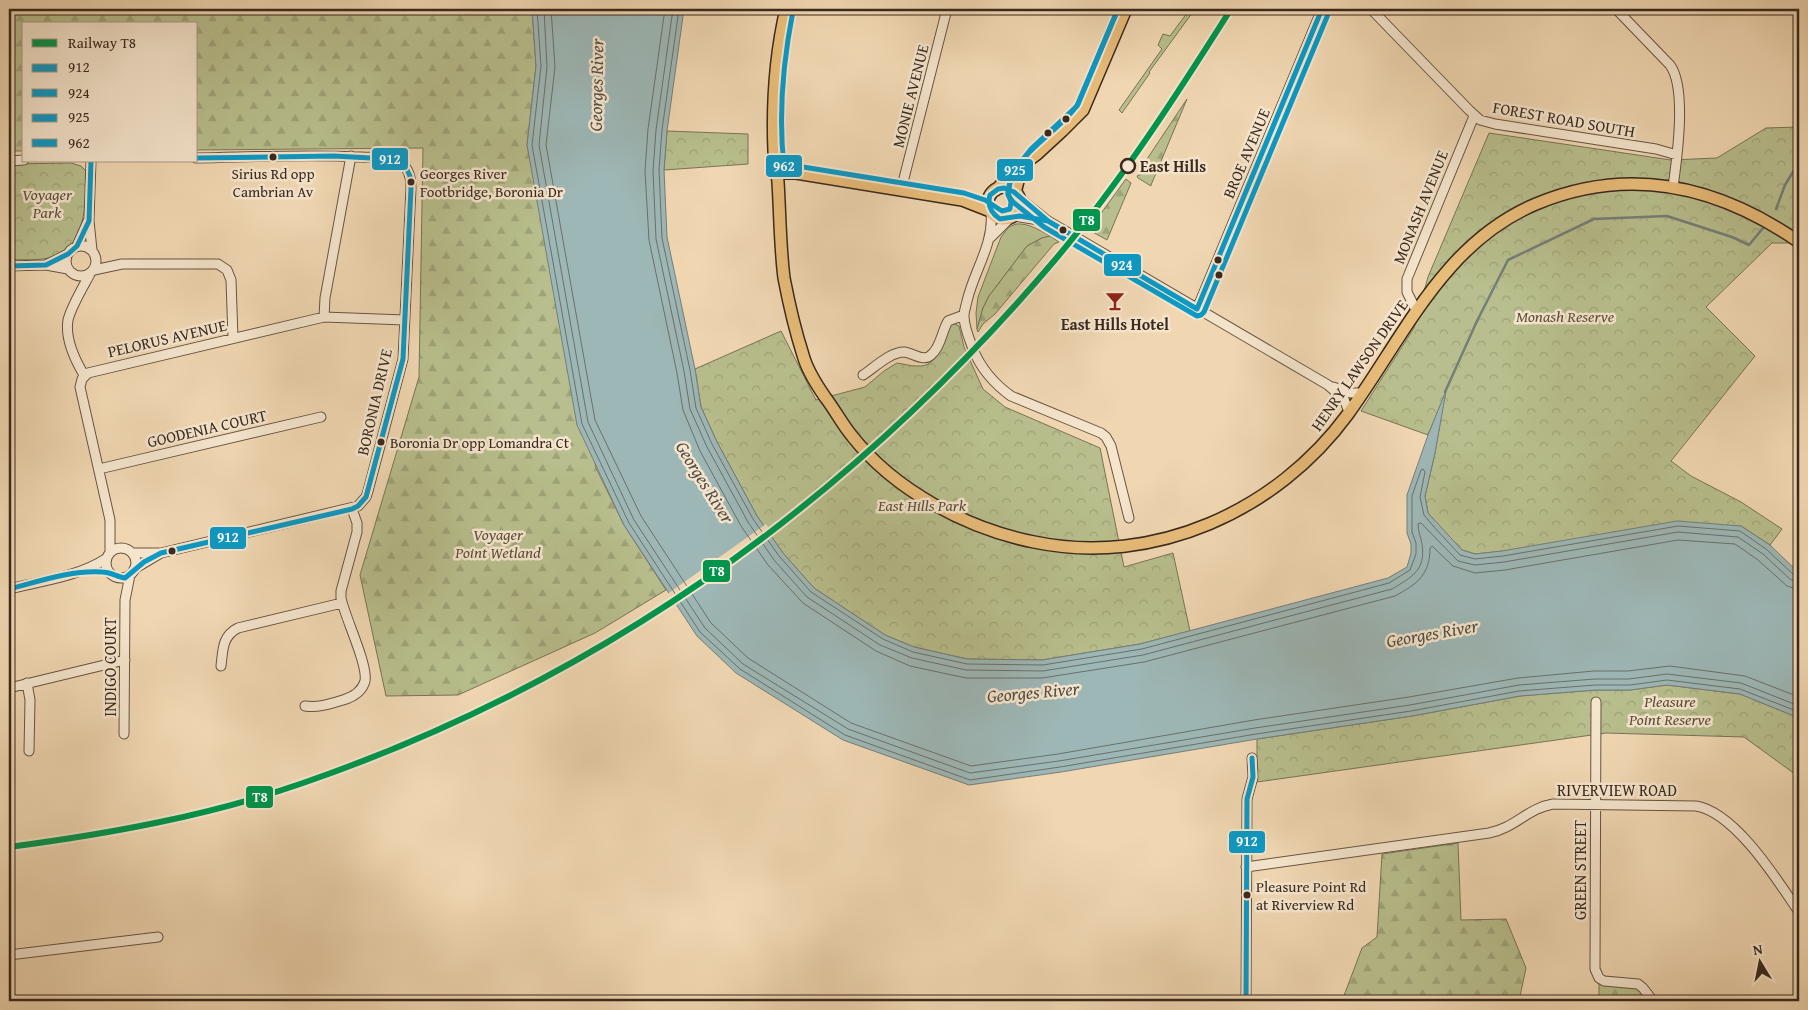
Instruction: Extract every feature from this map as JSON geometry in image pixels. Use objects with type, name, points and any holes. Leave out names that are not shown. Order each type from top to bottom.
[{"type":"main road","name":"HENRY LAWSON DRIVE","points":[[786,9],[776,58],[774,155],[777,173],[784,277],[803,357],[813,378],[836,414],[861,447],[898,480],[930,502],[970,523],[1004,535],[1044,544],[1082,548],[1123,546],[1162,540],[1195,530],[1230,515],[1263,496],[1292,474],[1319,449],[1349,412],[1416,310],[1444,274],[1470,247],[1497,226],[1528,208],[1562,195],[1597,187],[1640,184],[1673,187],[1708,195],[1739,206],[1799,242]]},
{"type":"main road","points":[[990,212],[988,202],[994,191],[1014,171],[1037,154],[1083,110],[1126,9]]},
{"type":"main road","points":[[777,173],[796,173],[962,200],[990,212],[1000,219],[1012,217],[1020,205],[1017,195],[1019,177],[1037,154]]},
{"type":"main road","points":[[962,200],[1006,188],[1017,195]]},
{"type":"street","name":"MONIE AVENUE","points":[[900,190],[947,9]]},
{"type":"street","name":"BROE AVENUE","points":[[1197,309],[1322,9]]},
{"type":"street","name":"FOREST ROAD SOUTH","points":[[1371,9],[1474,116],[1495,124],[1656,149],[1677,155]]},
{"type":"street","points":[[1616,9],[1674,70],[1676,76],[1678,97],[1677,155],[1673,187]]},
{"type":"street","name":"MONASH AVENUE","points":[[1416,310],[1407,292],[1407,279],[1474,116]]},
{"type":"street","points":[[198,158],[351,156],[325,298],[324,317]]},
{"type":"street","name":"BORONIA DRIVE","points":[[351,156],[389,158],[401,163],[408,171],[411,181],[402,364],[368,491],[362,502],[352,509]]},
{"type":"street","points":[[9,161],[22,160]]},
{"type":"street","points":[[91,162],[88,221],[97,264],[78,296],[68,327],[76,362],[84,375],[80,387],[110,520],[116,536],[136,562],[132,572]]},
{"type":"street","points":[[1017,195],[1048,221],[1328,385],[1350,393],[1362,393]]},
{"type":"street","points":[[990,212],[990,237],[968,295],[964,315],[969,338],[981,366],[1001,389],[1024,402],[1106,436],[1111,446],[1129,518]]},
{"type":"street","points":[[990,237],[1012,217],[1027,217],[1048,221]]},
{"type":"street","points":[[46,265],[68,254],[77,246],[88,221]]},
{"type":"street","points":[[77,246],[84,246],[106,260],[122,264]]},
{"type":"street","points":[[68,254],[66,262],[72,272],[78,296]]},
{"type":"street","points":[[9,266],[46,265],[72,272],[82,277],[92,272],[122,264],[213,262],[227,270],[231,280],[233,338]]},
{"type":"street","points":[[863,375],[897,354],[905,352],[923,358],[932,354],[948,321],[964,315]]},
{"type":"street","name":"PELORUS AVENUE","points":[[84,375],[98,369],[324,317],[405,320]]},
{"type":"street","points":[[1328,385],[1344,399],[1349,412]]},
{"type":"street","name":"GOODENIA COURT","points":[[99,469],[321,417]]},
{"type":"street","points":[[9,589],[78,572],[98,564],[116,549],[162,553],[352,509],[358,528],[341,591],[342,603],[364,668],[364,683],[358,693],[347,699],[324,706],[305,706]]},
{"type":"street","points":[[110,520],[106,567],[113,575]]},
{"type":"street","points":[[78,572],[113,575],[122,578],[162,553]]},
{"type":"street","name":"INDIGO COURT","points":[[124,734],[125,600],[132,572]]},
{"type":"street","name":"INDIGO COURT","points":[[113,575],[122,588],[125,600]]},
{"type":"street","points":[[221,666],[225,639],[228,634],[238,628],[342,603]]},
{"type":"street","points":[[9,688],[125,660]]},
{"type":"street","points":[[27,684],[30,700],[30,751]]},
{"type":"street","name":"GREEN STREET","points":[[1596,702],[1596,974],[1599,978],[1608,982],[1638,984],[1653,1001]]},
{"type":"street","points":[[1246,1001],[1247,799],[1253,777],[1252,758]]},
{"type":"street","name":"RIVERVIEW ROAD","points":[[1246,867],[1489,833],[1512,825],[1546,805],[1687,805],[1710,809],[1723,818],[1758,854],[1799,912]]},
{"type":"street","points":[[9,955],[158,937]]},
{"type":"green space","name":"Voyager Point Wetland","points":[[9,9],[532,9],[536,66],[527,145],[596,468],[624,525],[666,590],[595,633],[458,695],[386,696],[360,575],[419,377],[423,148],[198,150],[198,22],[22,22],[22,151],[9,151]]},
{"type":"green space","points":[[1190,9],[1195,9],[1122,113],[1119,110],[1162,49],[1158,45],[1163,34],[1170,36]]},
{"type":"green space","points":[[1187,99],[1151,186],[1137,176],[1144,173],[1144,170],[1141,170],[1141,168]]},
{"type":"green space","name":"Monash Reserve","points":[[1799,127],[1799,243],[1772,243],[1706,307],[1755,356],[1671,461],[1691,476],[1741,502],[1782,529],[1770,545],[1741,526],[1475,554],[1462,550],[1428,513],[1425,496],[1435,453],[1445,394],[1428,435],[1361,411],[1414,328],[1428,277],[1489,133],[1671,160],[1717,158],[1766,128]]},
{"type":"green space","points":[[667,131],[748,134],[748,164],[664,170]]},
{"type":"green space","name":"Voyager Park","points":[[71,163],[81,166],[86,171],[86,197],[82,224],[77,236],[61,254],[43,259],[9,260],[9,164]]},
{"type":"green space","points":[[1126,179],[1131,183],[1107,240],[1089,230]]},
{"type":"green space","points":[[1016,224],[1030,226],[1050,236],[1027,246],[989,296],[983,308],[977,329],[978,297],[1001,237],[1009,227]]},
{"type":"green space","points":[[1050,236],[1059,242],[1054,244],[978,332],[977,329],[983,308],[989,296],[1027,246]]},
{"type":"green space","name":"East Hills Park","points":[[953,323],[959,326],[964,347],[983,389],[1005,407],[1100,448],[1124,567],[1173,553],[1190,631],[1140,644],[1042,660],[967,659],[914,647],[885,635],[814,588],[783,553],[757,516],[717,442],[701,407],[695,369],[781,331],[816,400],[865,387],[897,363],[917,366],[930,363],[939,352]]},
{"type":"green space","name":"Pleasure Point Reserve","points":[[1667,685],[1740,694],[1799,718],[1799,777],[1744,737],[1606,733],[1257,782],[1257,739],[1412,716],[1520,696],[1596,690],[1630,690]]},
{"type":"green space","points":[[1458,843],[1461,920],[1506,919],[1526,968],[1519,1001],[1342,1001],[1362,948],[1377,937],[1382,854]]},
{"type":"green space","points":[[1599,978],[1638,984],[1653,1001],[1599,1001]]},
{"type":"water","name":"Georges River","points":[[532,9],[684,9],[667,131],[664,170],[667,237],[695,369],[701,407],[717,442],[757,516],[783,553],[814,588],[885,635],[914,647],[967,659],[1042,660],[1140,644],[1388,578],[1407,567],[1411,553],[1411,544],[1407,533],[1407,495],[1446,391],[1425,496],[1428,513],[1462,550],[1475,554],[1502,551],[1677,521],[1741,526],[1770,545],[1799,573],[1799,718],[1740,694],[1667,685],[1630,690],[1596,690],[1520,696],[1412,716],[969,785],[843,740],[736,673],[697,636],[624,525],[577,425],[527,145],[536,66]]},
{"type":"pier","points":[[766,524],[773,535],[720,575],[674,606],[666,595]]},
{"type":"waterway","points":[[1776,209],[1785,185],[1799,162]]},
{"type":"waterway","points":[[1445,392],[1477,321],[1508,260],[1594,219],[1667,216],[1732,237],[1749,245],[1763,228]]},
{"type":"rail line","name":"T8","points":[[9,847],[120,830],[231,805],[303,783],[412,741],[517,692],[618,636],[714,573],[805,504],[892,429],[975,348],[1054,261],[1102,201],[1125,170],[1231,9]]},
{"type":"transit line","name":"925","points":[[1118,9],[1078,104],[1070,115],[1036,146],[1016,168],[1010,181],[1008,195],[1013,202],[1044,227],[1197,316],[1204,312],[1329,12]]},
{"type":"transit line","name":"962","points":[[793,11],[782,88],[781,127],[784,166],[797,166],[964,193],[985,200],[1002,211],[1010,209],[1011,202],[1008,193],[1012,174],[1031,149],[1077,106],[1118,9]]},
{"type":"transit line","name":"924","points":[[1197,309],[1322,9]]},
{"type":"transit line","name":"912","points":[[9,589],[79,573],[105,572],[125,578],[144,562],[161,553],[352,509],[358,506],[366,497],[403,359],[410,176],[405,166],[389,159],[334,156],[198,158]]},
{"type":"transit line","name":"912","points":[[77,246],[89,221],[91,162]]},
{"type":"transit line","name":"924","points":[[1004,188],[1014,192],[1048,221],[1020,216],[1000,219],[997,217],[989,206],[989,199],[990,195],[998,189],[1004,188]]},
{"type":"transit line","name":"924","points":[[1048,221],[1197,309]]},
{"type":"transit line","name":"912","points":[[9,266],[46,265],[68,254],[77,246]]},
{"type":"transit line","name":"912","points":[[1246,1001],[1247,799],[1253,777],[1252,758]]},
{"type":"place","name":"Sirius Rd opp Cambrian Av","points":[[273,157]]},
{"type":"place","name":"East Hills","points":[[1128,166]]},
{"type":"place","name":"Georges River Footbridge, Boronia Dr","points":[[411,182]]},
{"type":"place","name":"East Hills Hotel","points":[[1115,301]]},
{"type":"place","name":"Boronia Dr opp Lomandra Ct","points":[[381,442]]},
{"type":"place","name":"Pleasure Point Rd at Riverview Rd","points":[[1247,895]]}]
